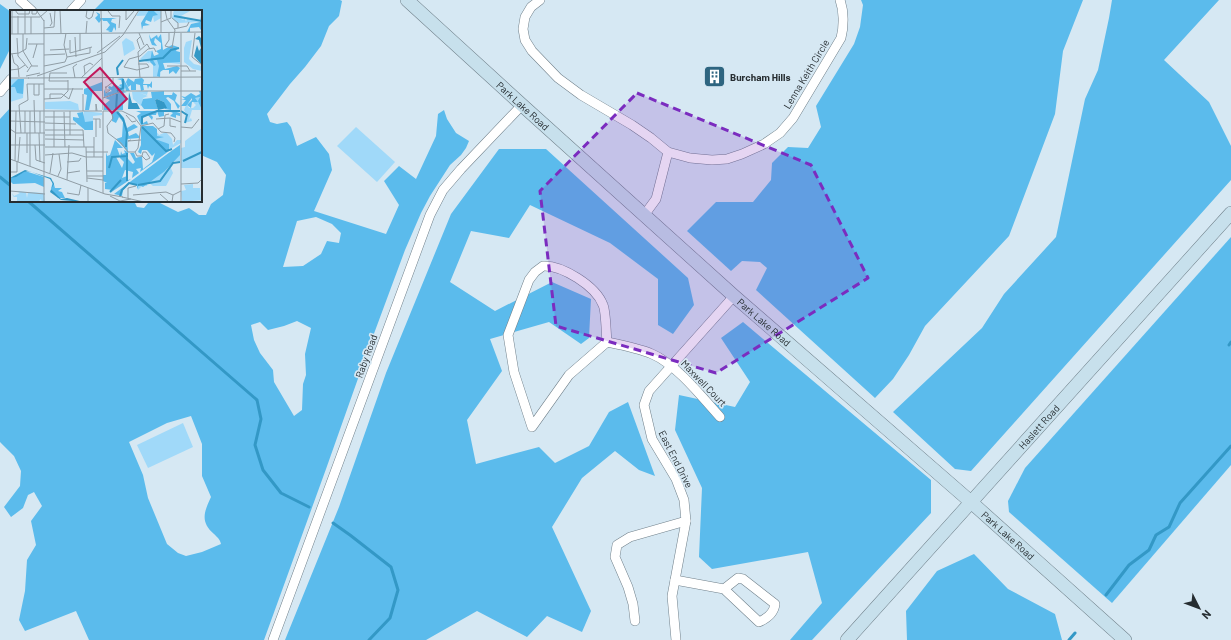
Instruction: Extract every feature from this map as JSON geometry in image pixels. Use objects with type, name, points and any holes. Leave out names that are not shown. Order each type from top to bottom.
[{"type":"street","points":[[20,0],[31,10]]},
{"type":"street","points":[[72,10],[81,0]]},
{"type":"street","name":"Park Lake Road","points":[[407,0],[734,296],[971,502],[1125,640]]},
{"type":"street","name":"Lenna Keith Circle","points":[[540,0],[531,7],[525,17],[523,29],[525,40],[532,51],[558,78],[632,125],[668,152],[690,158],[712,160],[727,159],[764,144],[780,133],[793,118],[841,38],[843,23],[842,6],[840,0]]},
{"type":"street","points":[[0,92],[10,80]]},
{"type":"street","name":"Raby Road","points":[[273,640],[430,215],[443,190],[522,105]]},
{"type":"street","points":[[645,214],[656,199],[668,152]]},
{"type":"street","name":"Haslett Road","points":[[847,640],[1231,213]]},
{"type":"street","points":[[543,266],[550,266],[569,274],[591,288],[603,305],[607,342],[569,375],[532,427],[514,372],[508,335],[528,280],[535,272],[543,266]]},
{"type":"street","name":"East End Drive","points":[[676,640],[672,596],[686,521],[684,500],[676,479],[652,439],[644,405],[649,391],[734,296]]},
{"type":"street","name":"Maxwell Court","points":[[607,342],[653,354],[671,365],[720,416]]},
{"type":"street","points":[[635,621],[633,604],[615,557],[617,545],[630,537],[686,521]]},
{"type":"street","points":[[675,580],[724,589],[759,622],[771,614],[774,609],[775,604],[743,579],[738,578],[724,589]]},
{"type":"highlighted area","points":[[637,93],[811,165],[868,278],[716,373],[556,326],[540,191]]},
{"type":"shaded area","points":[[104,0],[342,1],[339,16],[329,26],[321,46],[267,114],[270,122],[277,124],[287,122],[291,127],[297,146],[316,137],[329,154],[332,170],[314,211],[386,234],[399,205],[384,181],[399,166],[416,179],[436,136],[438,114],[444,110],[447,119],[456,133],[469,141],[461,155],[450,165],[430,196],[405,250],[264,640],[89,640],[76,611],[25,631],[19,620],[25,591],[27,560],[36,545],[31,521],[42,506],[34,492],[28,495],[23,508],[11,517],[4,507],[20,486],[21,471],[14,456],[0,442],[0,119],[10,108],[10,202],[134,202],[137,207],[144,208],[148,203],[158,202],[178,212],[189,208],[199,215],[206,215],[211,204],[223,195],[226,175],[217,162],[202,155],[202,10],[94,10]],"holes":[[[316,217],[332,224],[341,233],[339,243],[327,241],[321,254],[303,266],[283,267],[297,221]],[[297,321],[311,328],[305,354],[306,375],[303,384],[302,410],[294,416],[274,382],[273,370],[260,353],[254,340],[251,325],[260,322],[268,330]],[[191,416],[202,444],[202,476],[211,497],[205,512],[205,521],[221,544],[202,552],[186,556],[178,553],[167,544],[148,498],[143,475],[129,442],[167,423]]]},
{"type":"shaded area","points":[[861,0],[1083,0],[1063,51],[1055,114],[1009,236],[925,326],[909,355],[893,379],[875,398],[756,290],[767,268],[760,262],[742,261],[731,271],[687,231],[716,202],[753,202],[771,180],[772,163],[788,147],[808,148],[821,127],[816,106],[854,44],[860,27],[863,5]]},
{"type":"shaded area","points":[[1112,0],[1219,0],[1164,60],[1209,102],[1231,146],[1231,180],[971,471],[955,469],[893,412],[982,328],[1004,294],[1056,237],[1085,99],[1098,70]]},
{"type":"shaded area","points":[[0,4],[10,11],[10,49],[0,69]]},
{"type":"shaded area","points":[[356,127],[395,162],[377,182],[337,146]]},
{"type":"shaded area","points":[[499,149],[546,149],[688,278],[694,305],[673,334],[658,325],[658,279],[610,243],[530,205],[509,238],[471,231],[450,282],[495,311],[552,282],[591,299],[589,338],[581,344],[549,322],[490,339],[502,371],[467,420],[476,464],[539,447],[555,463],[589,446],[609,412],[628,402],[655,476],[639,470],[615,451],[582,478],[552,527],[591,611],[582,632],[547,616],[527,637],[477,611],[426,640],[285,640],[339,507],[386,373],[451,214]]},
{"type":"shaded area","points":[[1231,237],[1231,465],[1112,603],[1009,512],[1008,501],[1025,468]]},
{"type":"shaded area","points":[[743,322],[931,480],[931,513],[812,640],[790,640],[822,603],[808,552],[712,569],[699,557],[702,488],[675,430],[679,395],[735,407],[750,382],[721,338]]},
{"type":"shaded area","points":[[183,423],[193,447],[148,468],[137,445]]},
{"type":"shaded area","points":[[974,554],[1008,589],[1055,614],[1062,640],[907,640],[906,611],[937,571]]},
{"type":"waterway","points":[[0,177],[10,185]]},
{"type":"waterway","points":[[29,202],[257,400],[261,419],[255,445],[263,470],[281,493],[309,507]]},
{"type":"waterway","points":[[1106,595],[1129,565],[1149,550],[1156,535],[1169,527],[1180,503],[1231,446]]},
{"type":"waterway","points":[[333,523],[391,567],[398,590],[390,618],[369,640]]},
{"type":"waterway","points":[[1069,640],[1075,633]]},
{"type":"place","name":"Burcham Hills","points":[[715,77]]}]
